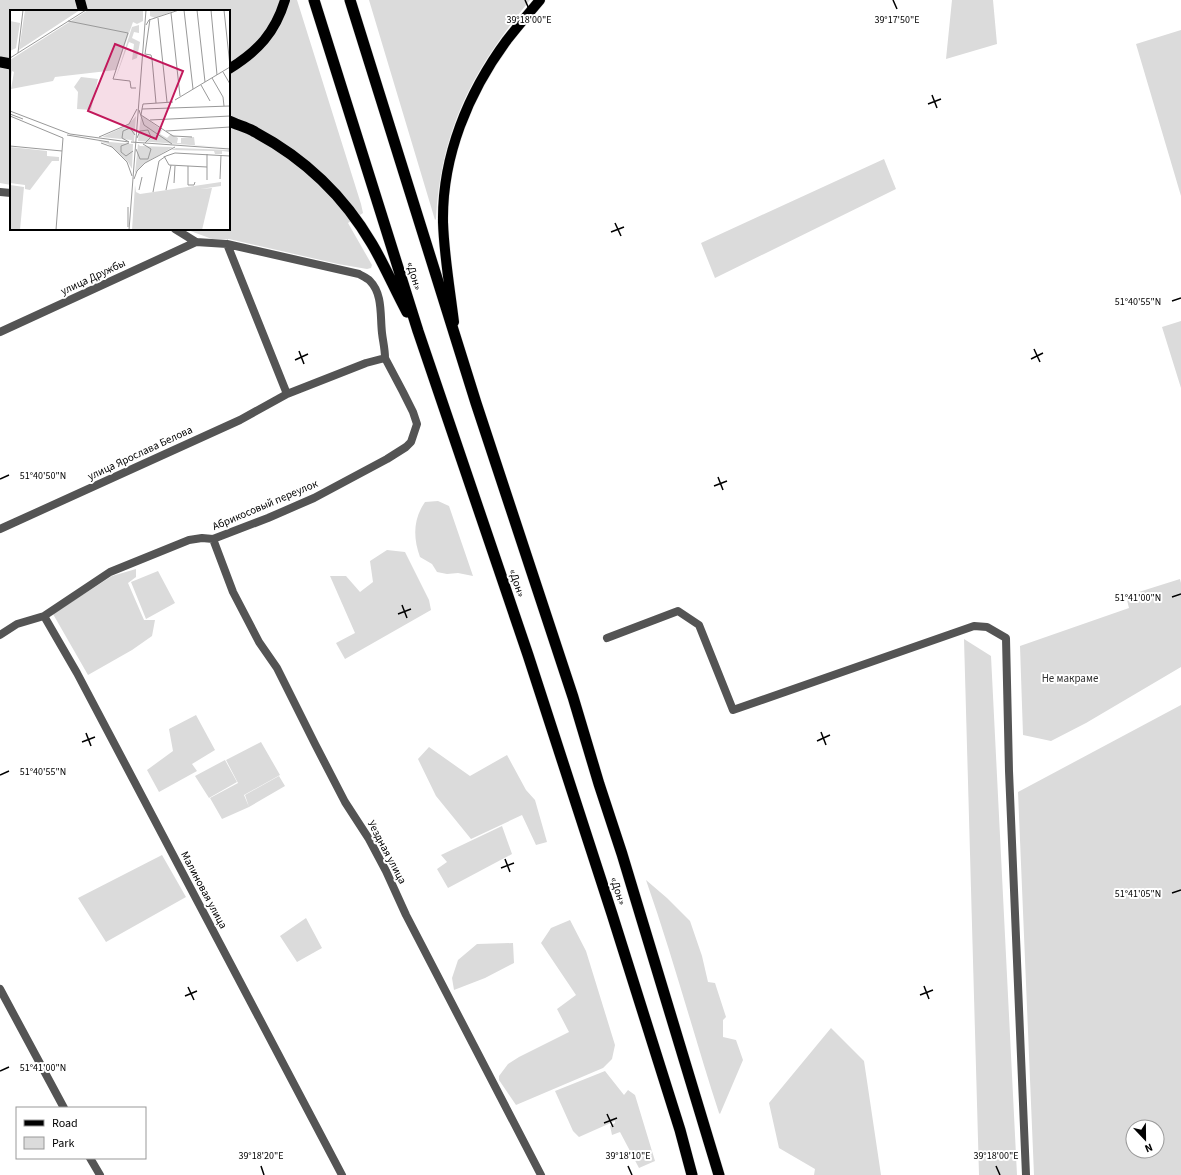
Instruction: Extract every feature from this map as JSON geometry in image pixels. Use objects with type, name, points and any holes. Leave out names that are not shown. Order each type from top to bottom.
[{"type":"highway","name":"«Дон»","points":[[314,0],[418,331],[533,670],[680,1130],[692,1175]]},
{"type":"highway","name":"«Дон»","points":[[350,0],[478,410],[573,697],[719,1175]]},
{"type":"highway","points":[[0,62],[10,64]]},
{"type":"highway","points":[[230,121],[253,131],[284,148],[316,173],[335,193],[358,222],[373,245],[394,290],[418,331]]},
{"type":"main road","points":[[80,0],[83,10]]},
{"type":"main road","points":[[230,68],[240,62],[263,42],[275,26],[285,0]]},
{"type":"main road","points":[[455,336],[443,224],[445,188],[451,152],[461,122],[481,82],[507,41],[540,0]]},
{"type":"street","points":[[0,192],[10,193]]},
{"type":"street","points":[[176,230],[196,242],[227,244],[359,274],[370,281],[376,290],[380,304],[385,358]]},
{"type":"street","name":"улица Дружбы","points":[[0,332],[196,242]]},
{"type":"street","points":[[227,244],[287,394]]},
{"type":"street","name":"улица Ярослава Белова","points":[[0,529],[240,420],[287,394],[366,363],[385,358]]},
{"type":"street","name":"Абрикосовый переулок","points":[[0,635],[17,624],[44,616],[110,572],[189,540],[202,538],[213,539],[268,518],[314,498],[387,459],[406,447],[411,442],[415,434],[417,424],[404,392],[385,358]]},
{"type":"street","name":"Уездная улица","points":[[213,539],[233,592],[259,642],[277,668],[345,802],[369,839],[386,870],[406,915],[542,1175]]},
{"type":"street","points":[[607,638],[678,610],[699,625],[733,710],[974,626],[986,627],[1006,638],[1009,771],[1026,1175]]},
{"type":"street","name":"Малиновая улица","points":[[44,616],[80,680],[342,1175]]},
{"type":"street","points":[[0,989],[63,1107]]},
{"type":"street","points":[[91,1159],[100,1175]]},
{"type":"green space","points":[[0,0],[297,0],[361,204],[363,213],[348,223],[372,265],[371,268],[367,269],[338,264],[229,239],[212,239],[188,230],[230,230],[230,10],[10,10],[10,185],[0,183]]},
{"type":"green space","points":[[369,0],[530,0],[492,51],[464,101],[453,128],[445,156],[439,186],[435,220]]},
{"type":"green space","points":[[952,0],[993,0],[997,44],[946,59]]},
{"type":"green space","points":[[1181,30],[1181,196],[1136,44]]},
{"type":"green space","points":[[884,159],[896,189],[715,278],[701,243]]},
{"type":"green space","points":[[1181,321],[1181,388],[1162,327]]},
{"type":"green space","points":[[438,501],[449,506],[473,576],[458,573],[447,574],[437,572],[432,564],[420,557],[415,536],[418,515],[425,502]]},
{"type":"green space","points":[[387,550],[405,552],[429,600],[431,610],[345,659],[336,643],[355,633],[330,576],[346,576],[360,592],[373,582],[370,561]]},
{"type":"green space","points":[[136,569],[136,577],[128,583],[144,620],[155,620],[152,636],[132,650],[88,675],[53,614],[112,576]]},
{"type":"green space","points":[[158,571],[175,603],[146,619],[131,582]]},
{"type":"green space","name":"Не макраме","points":[[1180,579],[1181,667],[1086,723],[1051,741],[1023,735],[1020,646],[1129,608],[1126,596]]},
{"type":"green space","points":[[964,639],[991,656],[1017,1175],[979,1175]]},
{"type":"green space","points":[[1181,705],[1181,1175],[1034,1175],[1018,792]]},
{"type":"green space","points":[[196,715],[215,750],[192,764],[197,771],[159,792],[147,770],[173,751],[169,729]]},
{"type":"green space","points":[[261,742],[280,775],[244,795],[249,807],[222,819],[210,798],[238,783],[226,760]]},
{"type":"green space","points":[[429,747],[470,776],[507,755],[526,790],[535,800],[547,842],[536,845],[522,815],[471,839],[436,796],[418,759]]},
{"type":"green space","points":[[225,760],[237,782],[209,798],[195,776]]},
{"type":"green space","points":[[279,776],[285,786],[249,807],[245,795]]},
{"type":"green space","points":[[502,826],[512,854],[448,888],[437,869],[447,862],[441,855]]},
{"type":"green space","points":[[162,855],[186,897],[106,942],[78,898]]},
{"type":"green space","points":[[646,880],[690,921],[702,956],[708,982],[715,983],[726,1017],[723,1020],[723,1037],[736,1040],[743,1060],[720,1114],[719,1113]]},
{"type":"green space","points":[[306,918],[322,948],[297,962],[280,936]]},
{"type":"green space","points":[[570,920],[586,951],[615,1045],[612,1059],[603,1068],[516,1105],[499,1080],[499,1076],[508,1064],[519,1057],[569,1032],[557,1009],[576,995],[541,943],[551,928]]},
{"type":"green space","points":[[513,943],[514,963],[485,978],[454,990],[452,978],[458,960],[477,944]]},
{"type":"green space","points":[[831,1028],[864,1061],[881,1175],[814,1175],[815,1169],[779,1148],[769,1103]]},
{"type":"green space","points":[[605,1071],[624,1095],[628,1090],[635,1095],[655,1161],[639,1168],[620,1132],[612,1135],[610,1126],[615,1123],[615,1121],[579,1137],[573,1131],[555,1091]]}]
